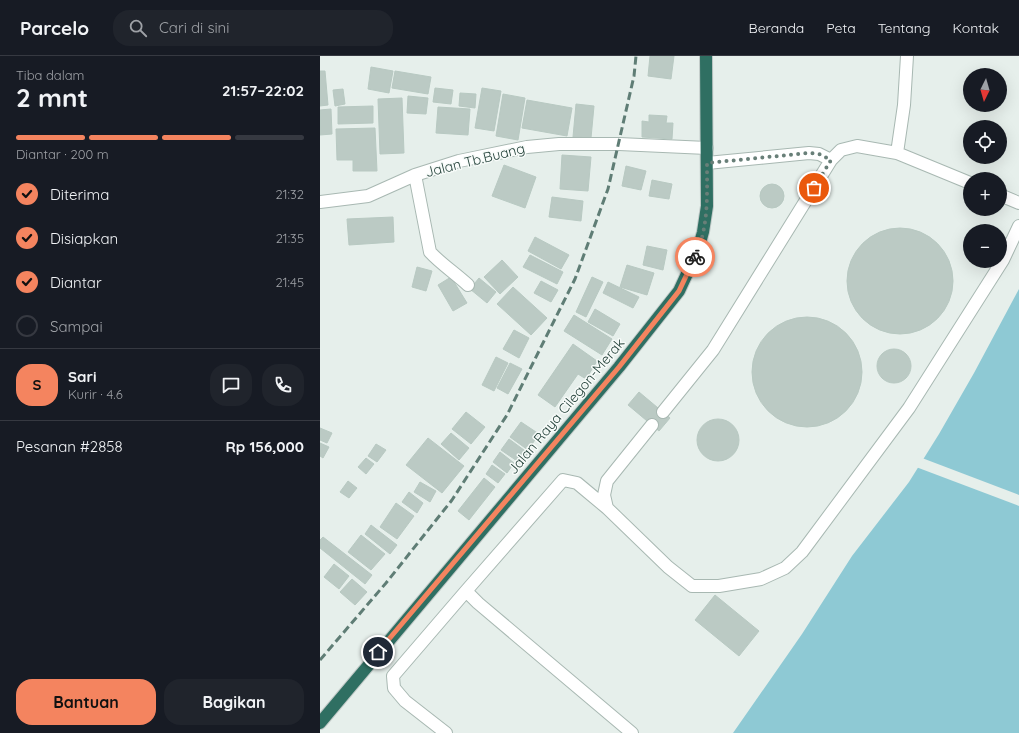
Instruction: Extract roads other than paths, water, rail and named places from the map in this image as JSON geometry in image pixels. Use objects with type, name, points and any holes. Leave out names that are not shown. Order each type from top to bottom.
[{"type":"highway","name":"Jalan Raya Cilegon-Merak","points":[[320,723],[619,367],[679,291],[698,250],[703,232],[707,206],[706,56]]},
{"type":"street","points":[[897,153],[904,105],[907,56]]},
{"type":"street","name":"Jalan Tb.Buang","points":[[320,202],[368,196],[415,175],[459,161],[527,147],[546,145],[619,144],[707,148]]},
{"type":"street","points":[[662,412],[713,350],[831,160],[841,150],[857,146],[897,153],[963,180]]},
{"type":"street","points":[[707,163],[809,153],[819,154],[831,160]]},
{"type":"street","points":[[415,175],[430,252],[468,284]]},
{"type":"street","points":[[1007,198],[1019,203]]},
{"type":"street","points":[[446,733],[405,701],[394,688],[393,676],[563,480],[577,483],[607,508],[668,567],[692,586],[719,586],[761,579],[785,568],[802,552],[909,408],[1003,260],[1019,226]]},
{"type":"street","points":[[607,508],[604,494],[607,481],[652,425]]},
{"type":"street","points":[[466,591],[478,603],[632,733]]},
{"type":"water","points":[[1019,289],[1019,733],[733,733],[802,634],[852,556],[909,482],[974,373]]},
{"type":"railway","points":[[320,660],[386,583],[452,500],[507,415],[575,279],[608,189],[634,76],[636,56]]}]
